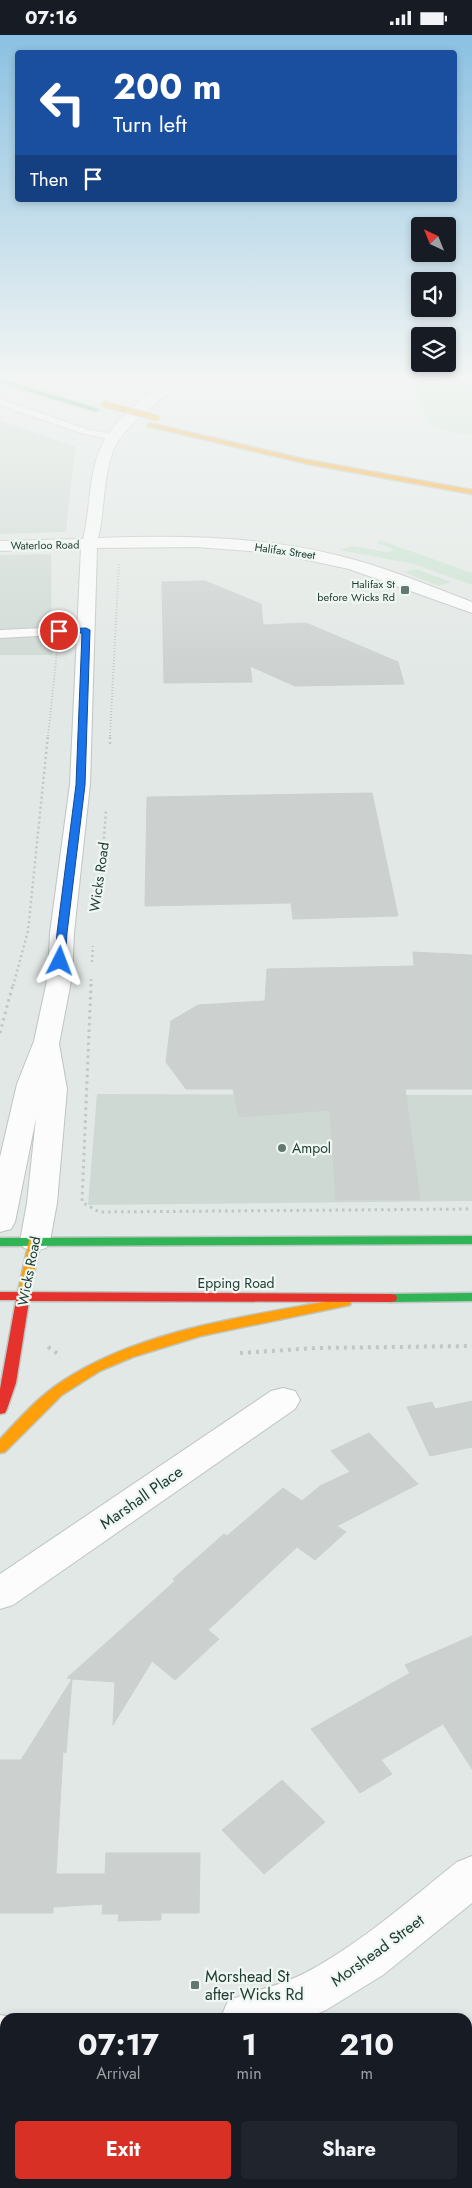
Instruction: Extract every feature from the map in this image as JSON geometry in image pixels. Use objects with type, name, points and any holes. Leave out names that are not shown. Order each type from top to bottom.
[{"type":"main road","points":[[383,479],[418,489],[472,499]]},
{"type":"main road","points":[[402,479],[472,493]]},
{"type":"main road","points":[[448,479],[472,484]]},
{"type":"main road","points":[[0,1242],[472,1239]]},
{"type":"main road","name":"Wicks Road","points":[[0,1409],[11,1373],[23,1296],[35,1241]]},
{"type":"main road","name":"Epping Road","points":[[0,1296],[364,1299],[472,1297]]},
{"type":"main road","points":[[0,1448],[24,1421],[50,1397],[83,1374],[120,1355],[142,1347],[218,1328],[364,1299]]},
{"type":"street","name":"Wicks Road","points":[[0,1222],[30,1084],[47,1041],[60,976],[62,933],[78,806],[89,544],[101,479]]},
{"type":"street","name":"Halifax Street","points":[[89,544],[217,543],[314,555],[386,575],[472,608]]},
{"type":"street","name":"Waterloo Road","points":[[0,546],[89,544]]},
{"type":"street","name":"Wicks Road","points":[[35,1241],[42,1203],[53,1089],[47,1041]]},
{"type":"street","name":"Marshall Place","points":[[0,1594],[283,1400]]},
{"type":"street","name":"Morshead Street","points":[[259,2013],[328,1985],[389,1945],[472,1876]]},
{"type":"lane","points":[[0,634],[86,630]]},
{"type":"path","points":[[109,753],[116,594],[120,558]]},
{"type":"path","points":[[0,1033],[28,931],[59,631]]},
{"type":"path","name":"Wicks Road","points":[[97,891],[101,878],[106,810]]},
{"type":"path","points":[[92,965],[93,941]]},
{"type":"path","points":[[91,975],[82,1202],[99,1212],[472,1209]]},
{"type":"path","points":[[236,1353],[316,1347],[472,1345]]},
{"type":"shaded area","points":[[0,479],[72,479],[66,532],[0,534]]},
{"type":"shaded area","points":[[51,554],[52,655],[0,655],[0,555]]},
{"type":"shaded area","name":"Ampol","points":[[97,1094],[472,1095],[472,1201],[88,1205]]},
{"type":"green space","points":[[382,541],[472,573],[472,585],[414,564],[340,550],[353,546],[387,552],[395,550],[377,543]]},
{"type":"green space","points":[[416,569],[451,582],[439,586],[404,572]]},
{"type":"building","points":[[205,581],[261,604],[263,625],[306,623],[398,662],[404,684],[295,686],[250,666],[252,682],[164,683],[162,582]]},
{"type":"building","points":[[372,793],[398,916],[293,919],[291,903],[145,906],[147,797]]},
{"type":"building","points":[[413,952],[472,955],[472,1089],[405,1089],[420,1199],[336,1200],[330,1110],[239,1117],[233,1089],[186,1089],[166,1062],[171,1021],[198,1005],[265,1001],[267,969],[414,966]]},
{"type":"building","points":[[472,1401],[472,1447],[430,1456],[407,1407],[432,1402],[435,1409]]},
{"type":"building","points":[[369,1433],[418,1484],[337,1526],[346,1532],[315,1560],[297,1547],[208,1630],[219,1639],[175,1680],[152,1661],[113,1725],[115,1682],[67,1678],[175,1581],[173,1579],[224,1534],[227,1536],[283,1488],[302,1501],[320,1486],[350,1472],[331,1451]]},
{"type":"building","points":[[472,1636],[472,1769],[443,1724],[381,1760],[392,1774],[360,1793],[311,1729],[410,1673],[405,1665]]},
{"type":"building","points":[[72,1679],[66,1753],[63,1751],[56,1874],[105,1874],[106,1853],[200,1853],[199,1913],[161,1913],[161,1920],[118,1921],[119,1914],[102,1914],[103,1904],[53,1907],[53,1913],[0,1913],[0,1760],[21,1760]]},
{"type":"building","points":[[282,1780],[325,1822],[264,1874],[222,1830]]},
{"type":"traffic: fast","points":[[0,1242],[472,1240]]},
{"type":"traffic: fast","points":[[391,1298],[472,1297]]},
{"type":"traffic: slow","points":[[404,479],[472,492]]},
{"type":"traffic: slow","points":[[23,1296],[35,1241]]},
{"type":"traffic: slow","points":[[0,1448],[40,1407],[66,1385],[96,1368],[129,1353],[201,1331],[345,1302]]},
{"type":"traffic: jam","points":[[0,1296],[391,1298]]},
{"type":"traffic: jam","points":[[0,1409],[9,1383],[23,1296]]},
{"type":"place","name":"Halifax St before Wicks Rd","points":[[405,590]]},
{"type":"place","name":"Ampol","points":[[282,1148]]},
{"type":"place","name":"Morshead St after Wicks Rd","points":[[195,1985]]},
{"type":"route","points":[[59,631],[86,630],[80,785],[60,961]]}]
